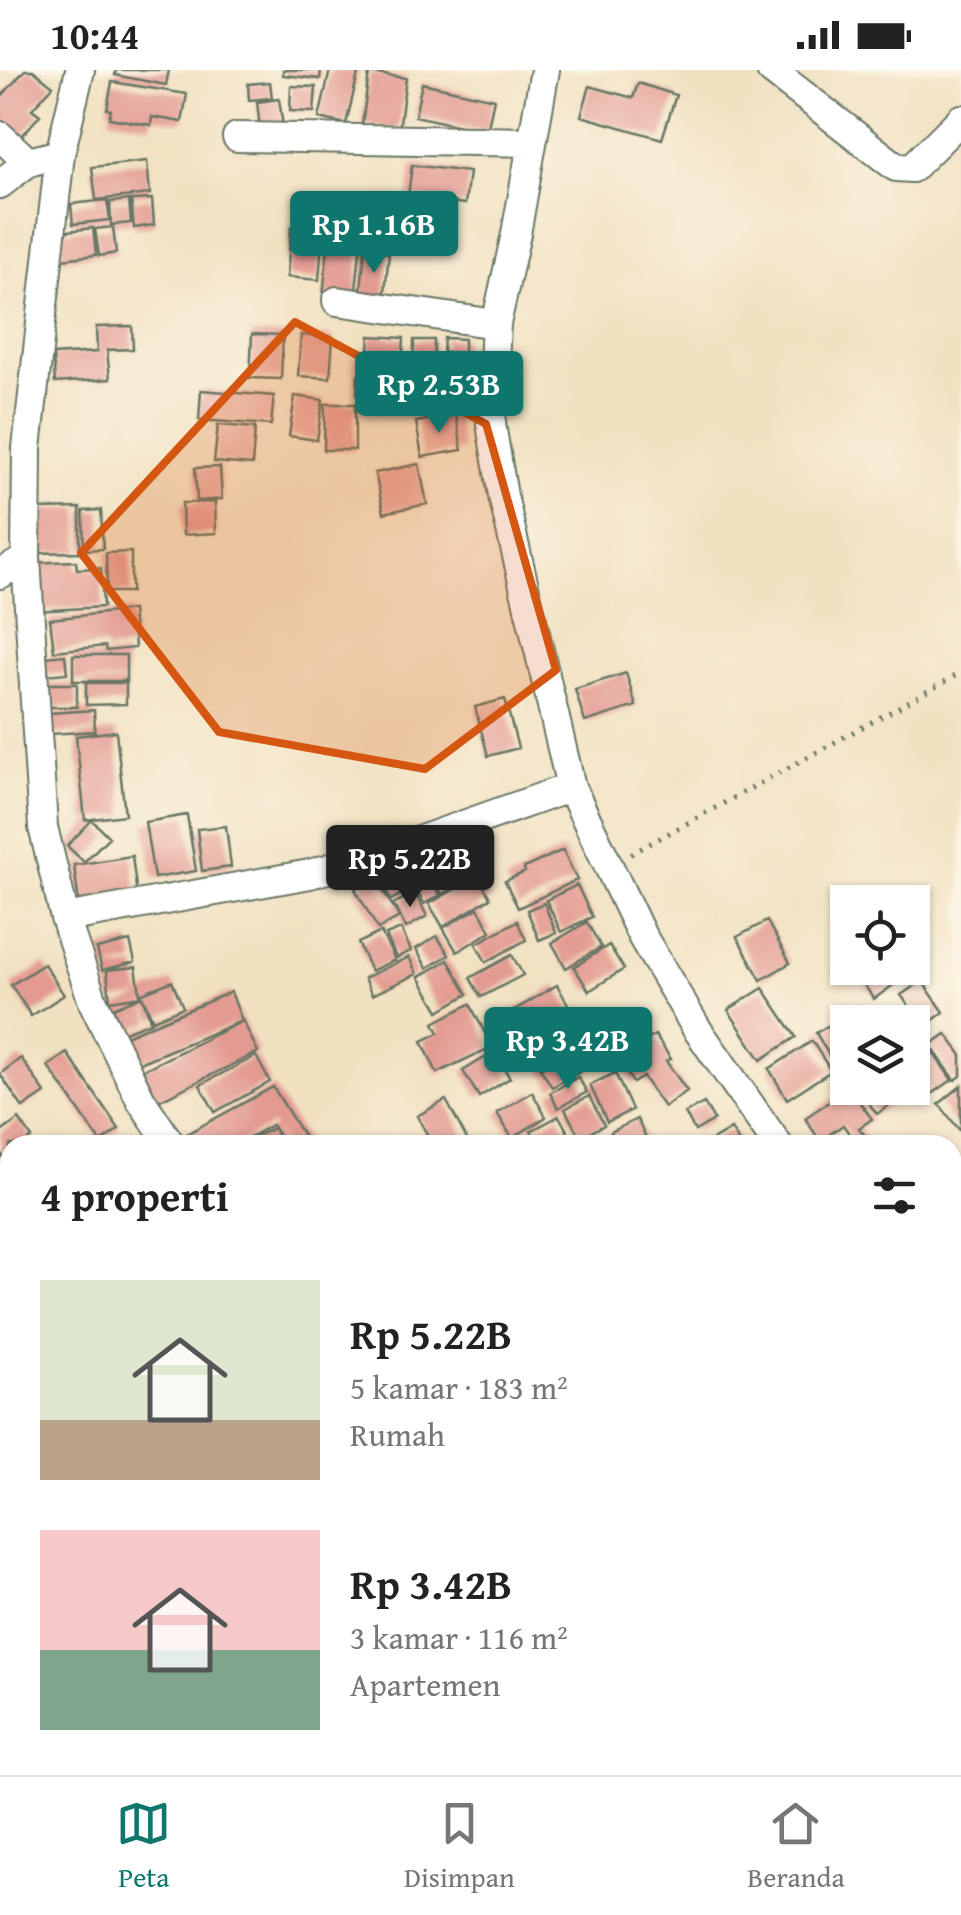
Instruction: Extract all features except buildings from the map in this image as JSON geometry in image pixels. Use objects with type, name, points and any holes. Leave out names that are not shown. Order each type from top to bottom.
[{"type":"street","points":[[80,70],[60,154],[28,448],[26,559],[44,827],[64,918],[92,1002],[141,1100],[164,1135]]},
{"type":"street","points":[[545,70],[496,324],[490,424],[503,496],[571,787],[642,936],[697,1030],[771,1135]]},
{"type":"street","points":[[772,70],[896,168],[912,168],[923,160],[961,119]]},
{"type":"street","points":[[0,136],[28,162]]},
{"type":"street","points":[[237,137],[532,142]]},
{"type":"street","points":[[0,184],[28,162],[60,154]]},
{"type":"street","points":[[337,301],[496,324]]},
{"type":"street","points":[[0,574],[26,559]]},
{"type":"street","points":[[64,918],[310,874],[571,787]]},
{"type":"path","points":[[608,865],[961,673]]},
{"type":"highlighted area","points":[[295,322],[486,424],[556,670],[425,769],[219,732],[81,553]]}]
